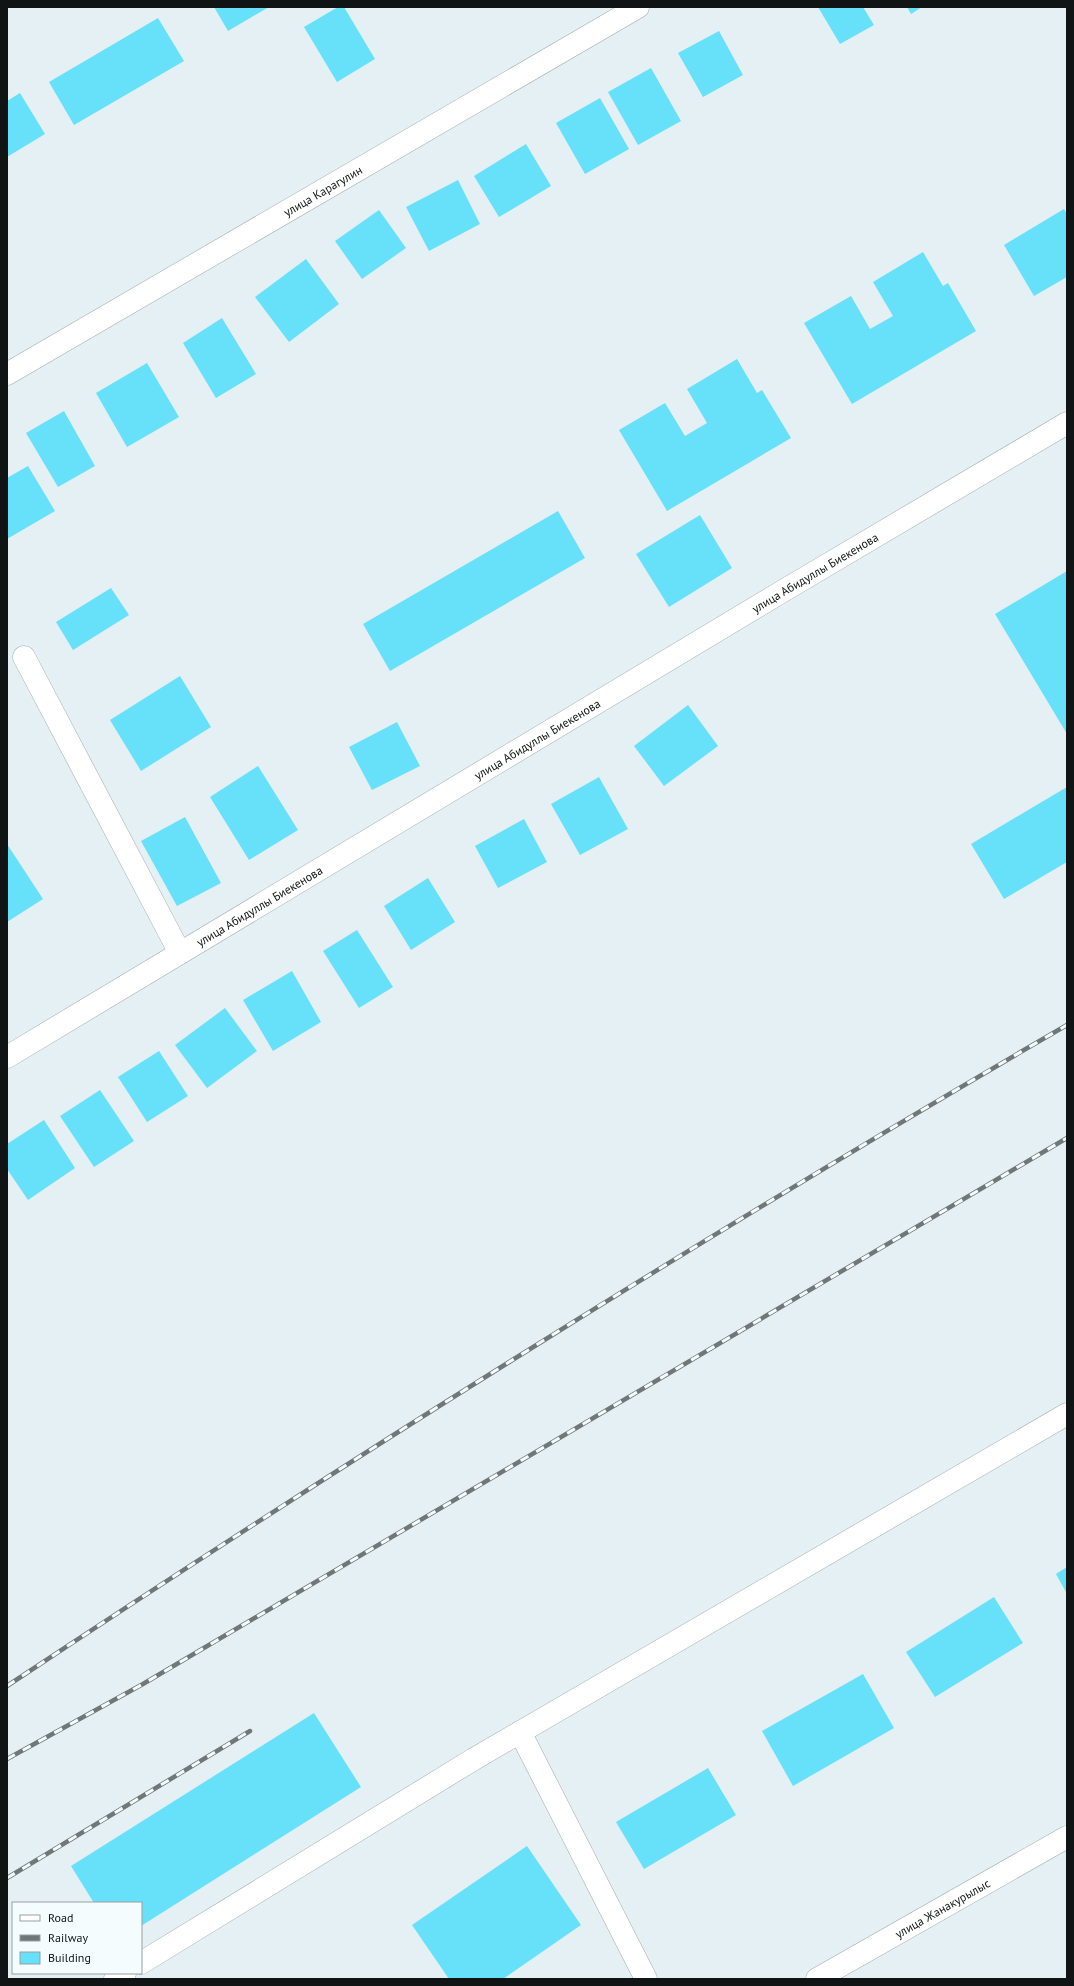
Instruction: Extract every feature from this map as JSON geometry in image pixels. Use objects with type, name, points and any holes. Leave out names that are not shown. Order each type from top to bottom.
[{"type":"street","name":"улица Карагулин","points":[[7,374],[638,7]]},
{"type":"street","name":"улица Абидуллы Биекенова","points":[[7,1057],[795,584],[1067,423]]},
{"type":"street","points":[[24,656],[180,953]]},
{"type":"street","points":[[142,1962],[520,1732],[1067,1414]]},
{"type":"street","points":[[520,1732],[646,1979]]},
{"type":"street","name":"улица Жанакурылыс","points":[[817,1979],[1067,1837]]},
{"type":"building","points":[[214,7],[269,7],[228,31]]},
{"type":"building","points":[[338,7],[344,7],[375,59],[337,82],[304,27]]},
{"type":"building","points":[[818,7],[863,7],[874,25],[840,44]]},
{"type":"building","points":[[907,7],[922,7],[911,14]]},
{"type":"building","points":[[158,18],[184,61],[74,125],[49,82]]},
{"type":"building","points":[[719,31],[743,75],[703,97],[678,53]]},
{"type":"building","points":[[651,68],[681,121],[638,145],[608,92]]},
{"type":"building","points":[[20,93],[45,134],[7,157],[7,101]]},
{"type":"building","points":[[600,98],[629,149],[585,174],[556,123]]},
{"type":"building","points":[[526,144],[551,186],[499,217],[474,176]]},
{"type":"building","points":[[458,180],[480,224],[429,251],[406,207]]},
{"type":"building","points":[[1064,209],[1067,214],[1067,277],[1034,296],[1004,245]]},
{"type":"building","points":[[379,210],[406,248],[362,279],[335,241]]},
{"type":"building","points":[[923,252],[943,286],[948,283],[976,331],[852,404],[804,323],[851,296],[870,329],[893,316],[873,282]]},
{"type":"building","points":[[306,259],[339,304],[289,342],[255,297]]},
{"type":"building","points":[[222,318],[256,374],[216,398],[183,343]]},
{"type":"building","points":[[737,359],[757,393],[762,390],[791,438],[667,511],[619,430],[665,403],[685,436],[707,423],[687,389]]},
{"type":"building","points":[[147,363],[179,417],[127,447],[96,393]]},
{"type":"building","points":[[64,411],[95,466],[58,487],[26,433]]},
{"type":"building","points":[[28,466],[55,511],[7,539],[7,478]]},
{"type":"building","points":[[558,511],[585,558],[390,671],[363,624]]},
{"type":"building","points":[[700,515],[732,568],[669,607],[636,554]]},
{"type":"building","points":[[1067,571],[1067,734],[995,614]]},
{"type":"building","points":[[111,588],[129,615],[73,650],[56,622]]},
{"type":"building","points":[[180,676],[211,727],[141,771],[110,720]]},
{"type":"building","points":[[688,705],[718,746],[664,786],[634,746]]},
{"type":"building","points":[[397,722],[420,766],[372,790],[349,747]]},
{"type":"building","points":[[258,766],[298,830],[249,860],[210,797]]},
{"type":"building","points":[[599,777],[628,829],[580,855],[551,804]]},
{"type":"building","points":[[1067,787],[1067,862],[1004,899],[971,844]]},
{"type":"building","points":[[185,817],[221,883],[177,906],[141,841]]},
{"type":"building","points":[[524,819],[547,862],[498,888],[475,846]]},
{"type":"building","points":[[7,844],[43,899],[7,922]]},
{"type":"building","points":[[428,878],[455,922],[411,950],[384,906]]},
{"type":"building","points":[[357,930],[393,987],[359,1008],[323,951]]},
{"type":"building","points":[[292,971],[321,1022],[273,1051],[243,1000]]},
{"type":"building","points":[[225,1008],[257,1051],[207,1088],[175,1045]]},
{"type":"building","points":[[159,1051],[188,1096],[147,1122],[118,1077]]},
{"type":"building","points":[[100,1090],[134,1141],[94,1167],[60,1116]]},
{"type":"building","points":[[44,1120],[75,1168],[28,1200],[7,1169],[7,1144]]},
{"type":"building","points":[[1067,1567],[1067,1594],[1056,1574]]},
{"type":"building","points":[[994,1597],[1023,1643],[935,1697],[906,1652]]},
{"type":"building","points":[[863,1674],[894,1728],[793,1786],[762,1731]]},
{"type":"building","points":[[314,1713],[361,1787],[142,1925],[142,1902],[93,1902],[71,1866]]},
{"type":"building","points":[[708,1768],[736,1815],[644,1869],[616,1822]]},
{"type":"building","points":[[527,1846],[581,1925],[503,1979],[449,1979],[412,1925]]},
{"type":"railway","points":[[7,1686],[268,1515],[665,1265],[798,1184],[1067,1025]]},
{"type":"railway","points":[[7,1759],[143,1684],[1067,1138]]},
{"type":"railway","points":[[7,1878],[250,1731]]}]
